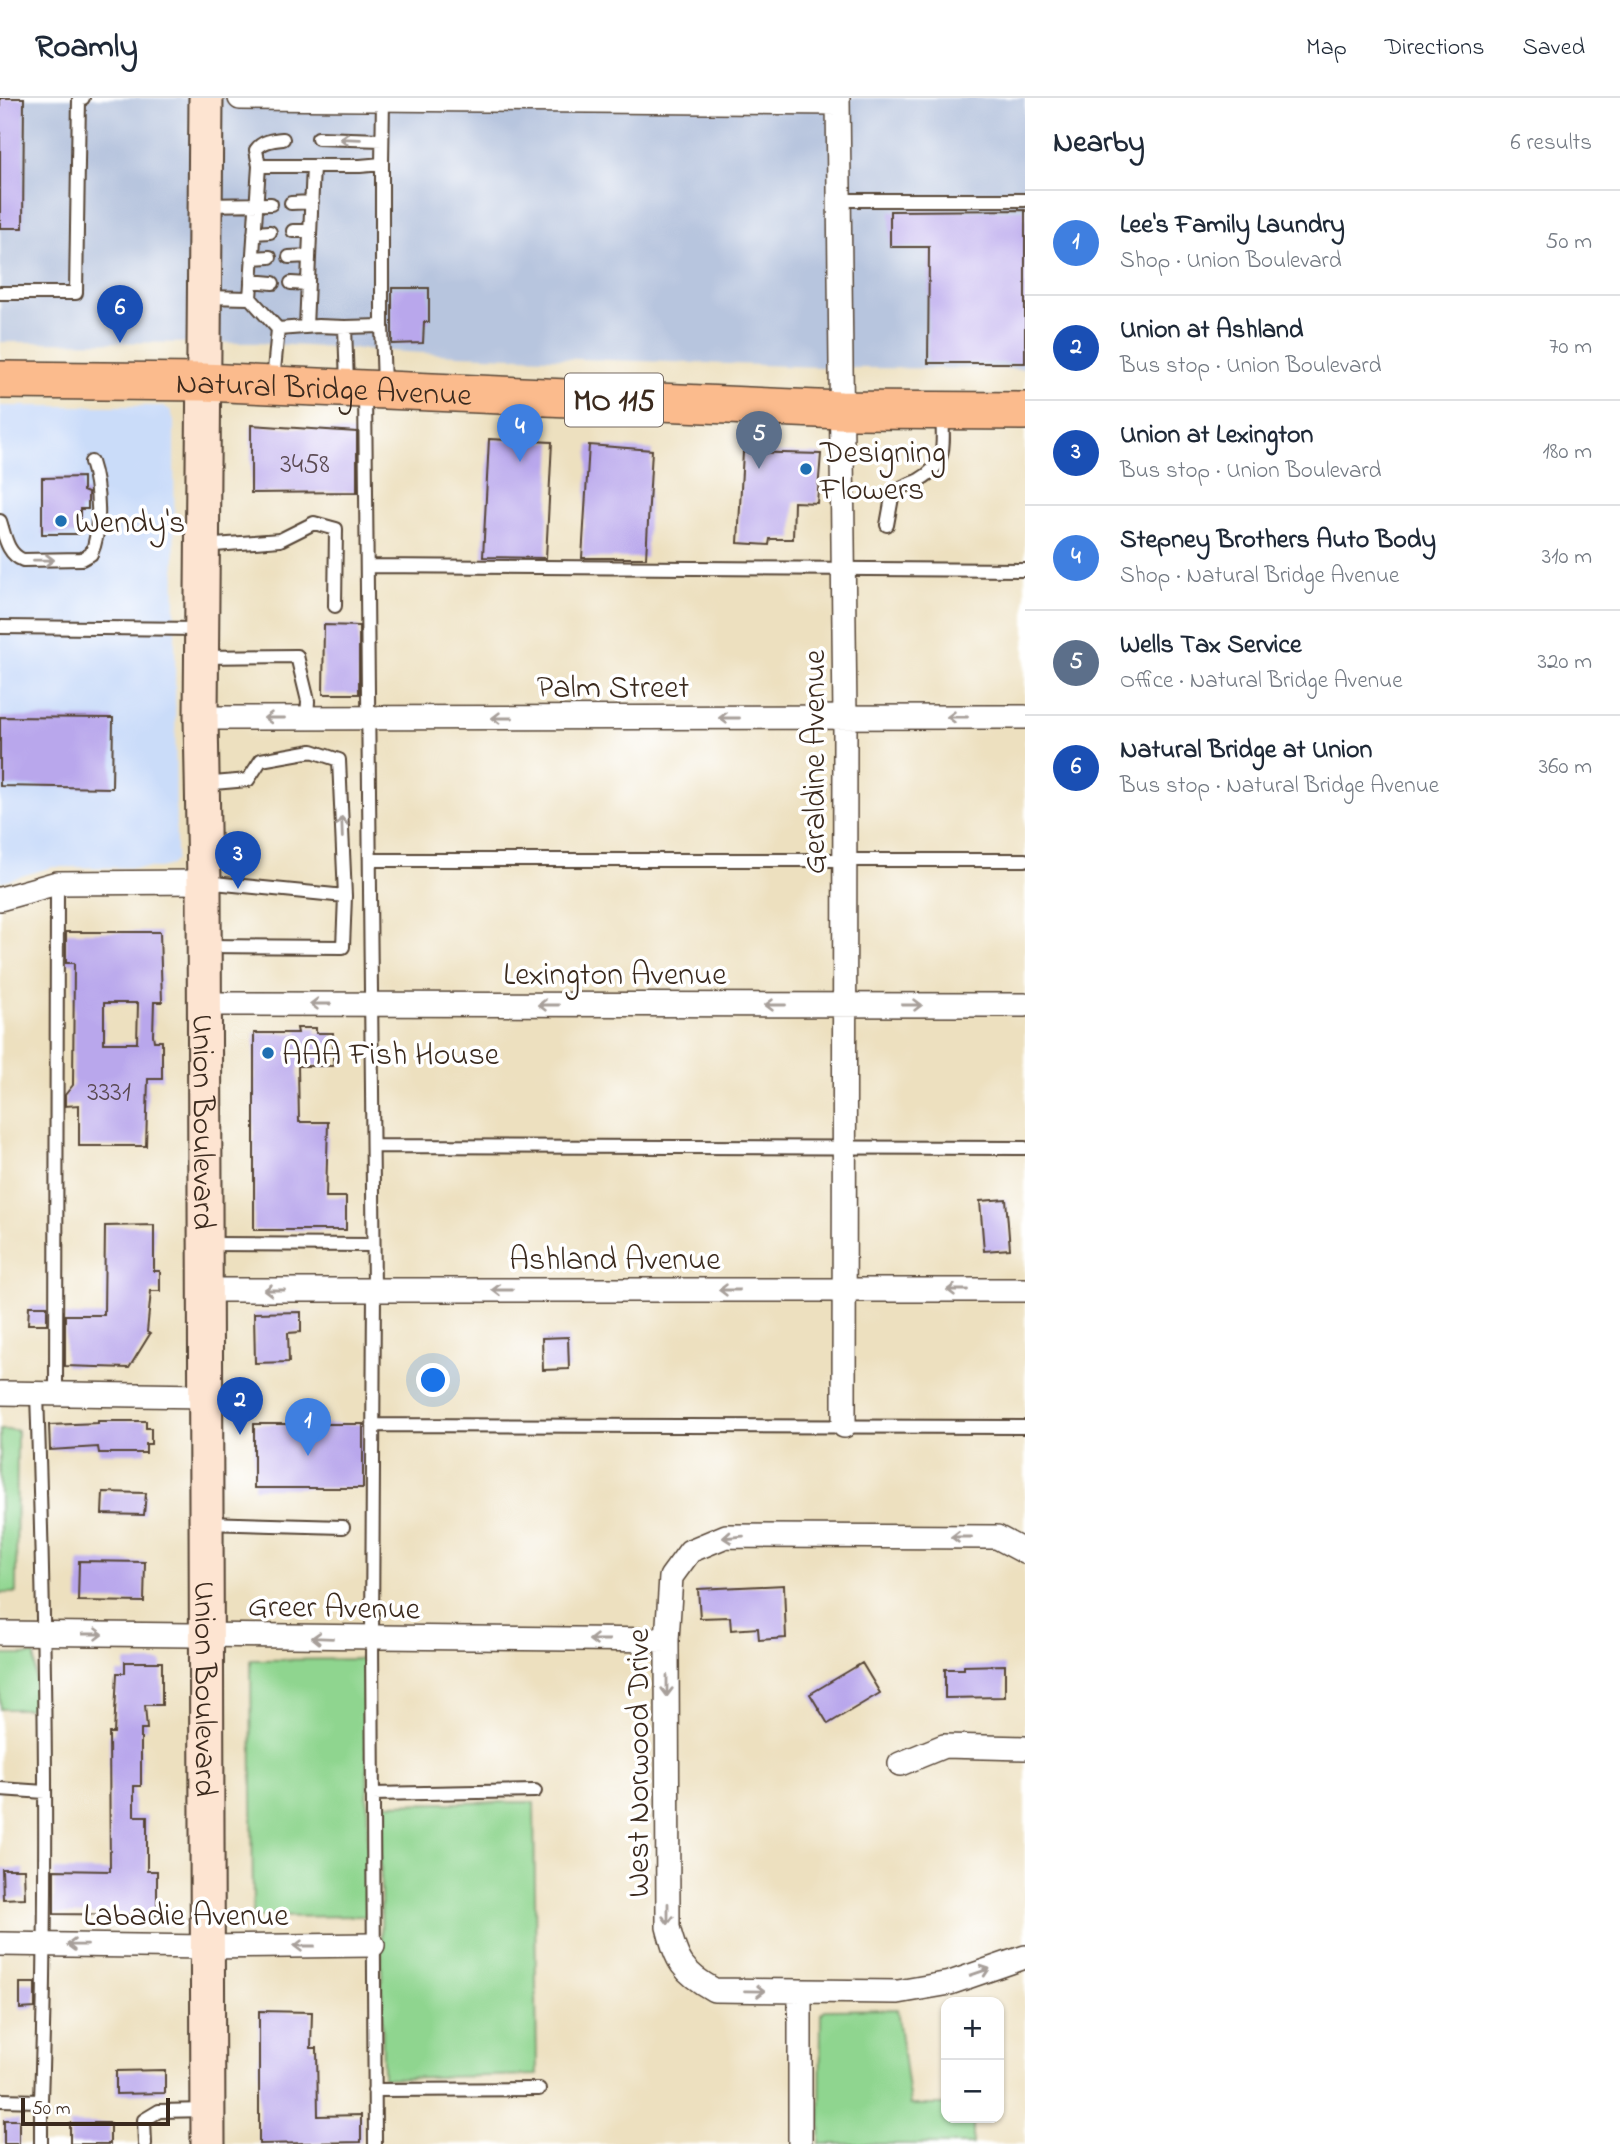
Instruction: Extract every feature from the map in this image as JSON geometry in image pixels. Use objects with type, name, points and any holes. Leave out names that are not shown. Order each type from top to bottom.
[{"type":"main road","name":"Union Boulevard","points":[[206,98],[201,718],[204,882],[208,2144]]},
{"type":"main road","name":"Natural Bridge Avenue","points":[[0,380],[203,382],[841,410],[1025,411]]},
{"type":"street","points":[[240,98],[838,100]]},
{"type":"street","name":"Geraldine Avenue","points":[[838,100],[845,718],[844,1426]]},
{"type":"street","name":"Palm Street","points":[[201,718],[1025,717]]},
{"type":"street","points":[[0,899],[57,883],[204,882]]},
{"type":"street","name":"Lexington Avenue","points":[[204,1004],[1025,1004]]},
{"type":"street","name":"Ashland Avenue","points":[[205,1290],[1025,1290]]},
{"type":"street","points":[[0,1393],[205,1396]]},
{"type":"street","name":"West Norwood Drive","points":[[800,1991],[714,1990],[690,1977],[674,1953],[668,1927],[667,1640],[671,1577],[691,1551],[726,1536],[997,1537],[1025,1552]]},
{"type":"street","name":"Greer Avenue","points":[[0,1633],[667,1640]]},
{"type":"street","points":[[900,1764],[944,1746],[1025,1748]]},
{"type":"street","name":"Labadie Avenue","points":[[0,1944],[207,1947],[373,1945]]},
{"type":"street","points":[[800,2144],[800,1991],[898,1992],[950,1983],[1025,1957]]},
{"type":"lane","points":[[0,293],[76,293],[79,98],[83,98]]},
{"type":"lane","points":[[375,2144],[372,1794],[374,1290],[365,389],[382,326],[383,99]]},
{"type":"lane","points":[[317,138],[382,140]]},
{"type":"lane","points":[[273,385],[278,329],[250,298],[259,166],[256,150],[259,145],[270,140],[283,139]]},
{"type":"lane","points":[[259,166],[382,164]]},
{"type":"lane","points":[[306,327],[313,166]]},
{"type":"lane","points":[[839,200],[1025,200]]},
{"type":"lane","points":[[291,203],[312,202]]},
{"type":"lane","points":[[205,205],[271,204]]},
{"type":"lane","points":[[293,231],[310,231]]},
{"type":"lane","points":[[254,233],[270,232]]},
{"type":"lane","points":[[289,257],[309,256]]},
{"type":"lane","points":[[252,258],[270,257]]},
{"type":"lane","points":[[251,281],[273,282]]},
{"type":"lane","points":[[291,284],[308,284]]},
{"type":"lane","points":[[204,297],[250,298]]},
{"type":"lane","points":[[278,329],[382,326]]},
{"type":"lane","points":[[345,327],[365,389]]},
{"type":"lane","points":[[887,525],[893,492],[931,472],[940,460],[943,451],[942,410]]},
{"type":"lane","points":[[0,521],[10,550],[23,560],[82,559],[91,554],[97,542],[96,475],[91,462]]},
{"type":"lane","points":[[202,546],[280,540],[314,523],[336,529],[334,606]]},
{"type":"lane","points":[[367,566],[1025,570]]},
{"type":"lane","points":[[0,626],[201,643],[297,656],[308,701],[307,718]]},
{"type":"lane","points":[[202,784],[248,780],[261,760],[274,757],[312,751],[339,760],[345,896],[343,947],[204,946]]},
{"type":"lane","points":[[370,860],[1025,860]]},
{"type":"lane","points":[[204,882],[345,896]]},
{"type":"lane","points":[[41,2144],[47,1944],[44,1634],[46,1394],[57,883]]},
{"type":"lane","points":[[373,1146],[1025,1148]]},
{"type":"lane","points":[[205,1244],[373,1245]]},
{"type":"lane","points":[[373,1425],[1025,1427]]},
{"type":"lane","points":[[206,1523],[343,1527]]},
{"type":"lane","points":[[0,1789],[45,1792]]},
{"type":"lane","points":[[372,1794],[535,1791]]},
{"type":"lane","points":[[374,2090],[539,2089]]},
{"type":"lane","points":[[0,2100],[41,2101]]},
{"type":"lane","points":[[145,2144],[144,2120],[159,2111],[208,2110]]},
{"type":"shaded area","points":[[0,98],[1025,98],[1025,369],[853,368],[456,355],[256,343],[0,342]]},
{"type":"shaded area","points":[[0,406],[164,406],[171,411],[174,421],[176,859],[171,865],[160,868],[53,867],[0,882]]},
{"type":"green space","points":[[0,1430],[17,1430],[16,1593],[0,1593]]},
{"type":"green space","points":[[0,1655],[35,1655],[35,1709],[0,1709]]},
{"type":"green space","points":[[367,1659],[368,1916],[253,1917],[251,1660]]},
{"type":"green space","points":[[534,1802],[537,2075],[383,2078],[380,1804]]},
{"type":"green space","points":[[897,2009],[910,2105],[941,2105],[941,2123],[973,2123],[973,2144],[820,2144],[821,2014],[825,2010]]},
{"type":"building","points":[[0,98],[24,98],[23,228],[0,228]]},
{"type":"building","points":[[1025,210],[1025,363],[928,363],[929,247],[890,247],[890,211]]},
{"type":"building","points":[[392,288],[429,288],[429,322],[424,322],[423,343],[392,344]]},
{"type":"building","points":[[251,425],[357,432],[357,492],[251,493]]},
{"type":"building","points":[[489,439],[552,442],[546,558],[483,557]]},
{"type":"building","points":[[589,445],[652,450],[646,558],[582,558]]},
{"type":"building","points":[[743,452],[821,454],[817,503],[794,502],[793,539],[770,539],[769,545],[738,543]]},
{"type":"building","name":"Wendy's","points":[[83,477],[83,491],[88,493],[88,509],[80,509],[80,534],[42,534],[42,478]]},
{"type":"building","points":[[324,625],[359,626],[359,694],[323,694]]},
{"type":"building","points":[[0,717],[113,718],[112,788],[0,786]]},
{"type":"building","points":[[66,932],[160,932],[162,1002],[154,1002],[153,1035],[154,1041],[162,1041],[162,1079],[148,1079],[146,1146],[79,1146],[79,1105],[65,1106],[65,1095],[73,1085],[74,963],[66,963]],"holes":[[[104,1003],[138,1003],[137,1043],[104,1043]]]},
{"type":"building","points":[[297,1028],[316,1028],[316,1033],[333,1033],[333,1066],[298,1066],[299,1122],[328,1122],[326,1197],[346,1197],[346,1230],[254,1230],[254,1033],[298,1033]]},
{"type":"building","points":[[1006,1199],[1010,1249],[984,1251],[980,1201]]},
{"type":"building","points":[[154,1225],[154,1271],[160,1271],[160,1291],[151,1291],[147,1332],[150,1334],[129,1368],[65,1366],[65,1315],[104,1315],[105,1226]]},
{"type":"building","points":[[29,1306],[47,1306],[47,1324],[28,1324]]},
{"type":"building","points":[[301,1312],[301,1332],[288,1333],[289,1362],[255,1363],[254,1313]]},
{"type":"building","points":[[568,1337],[569,1369],[543,1370],[542,1338]]},
{"type":"building","points":[[146,1421],[146,1428],[151,1428],[151,1444],[146,1444],[146,1453],[99,1453],[98,1447],[50,1450],[49,1425]]},
{"type":"building","points":[[254,1424],[363,1424],[363,1488],[254,1488]]},
{"type":"building","points":[[103,1492],[146,1493],[144,1515],[102,1514]]},
{"type":"building","points":[[79,1561],[145,1562],[144,1602],[78,1601]]},
{"type":"building","points":[[784,1585],[786,1638],[759,1640],[758,1628],[731,1630],[730,1617],[700,1618],[698,1589]]},
{"type":"building","points":[[125,1662],[162,1662],[162,1705],[145,1705],[147,1729],[141,1729],[141,1786],[134,1786],[134,1816],[147,1816],[147,1871],[157,1871],[157,1915],[54,1914],[54,1870],[110,1871],[109,1733],[114,1733],[117,1673],[125,1673]]},
{"type":"building","points":[[862,1663],[880,1693],[828,1724],[810,1694]]},
{"type":"building","points":[[1005,1665],[1005,1697],[945,1698],[945,1669]]},
{"type":"building","points":[[2,1869],[24,1869],[25,1898],[3,1899]]},
{"type":"building","points":[[20,1983],[35,1983],[35,2008],[20,2009]]},
{"type":"building","points":[[259,2011],[312,2012],[311,2048],[317,2048],[318,2116],[361,2115],[361,2142],[259,2144]]},
{"type":"building","points":[[165,2070],[165,2093],[116,2094],[116,2071]]},
{"type":"building","points":[[4,2120],[19,2120],[19,2144],[4,2144]]},
{"type":"building","points":[[70,2123],[110,2123],[110,2144],[70,2144]]},
{"type":"place","name":"Natural Bridge at Union","points":[[120,343]]},
{"type":"place","name":"Stepney Brothers Auto Body","points":[[520,462]]},
{"type":"place","name":"Wells Tax Service","points":[[759,469]]},
{"type":"place","name":"Designing Flowers","points":[[806,469]]},
{"type":"place","name":"Wendy's","points":[[61,521]]},
{"type":"place","name":"Union at Lexington","points":[[238,889]]},
{"type":"place","name":"AAA Fish House","points":[[268,1053]]},
{"type":"place","name":"Union at Ashland","points":[[240,1435]]},
{"type":"place","name":"Lee's Family Laundry","points":[[308,1456]]}]
